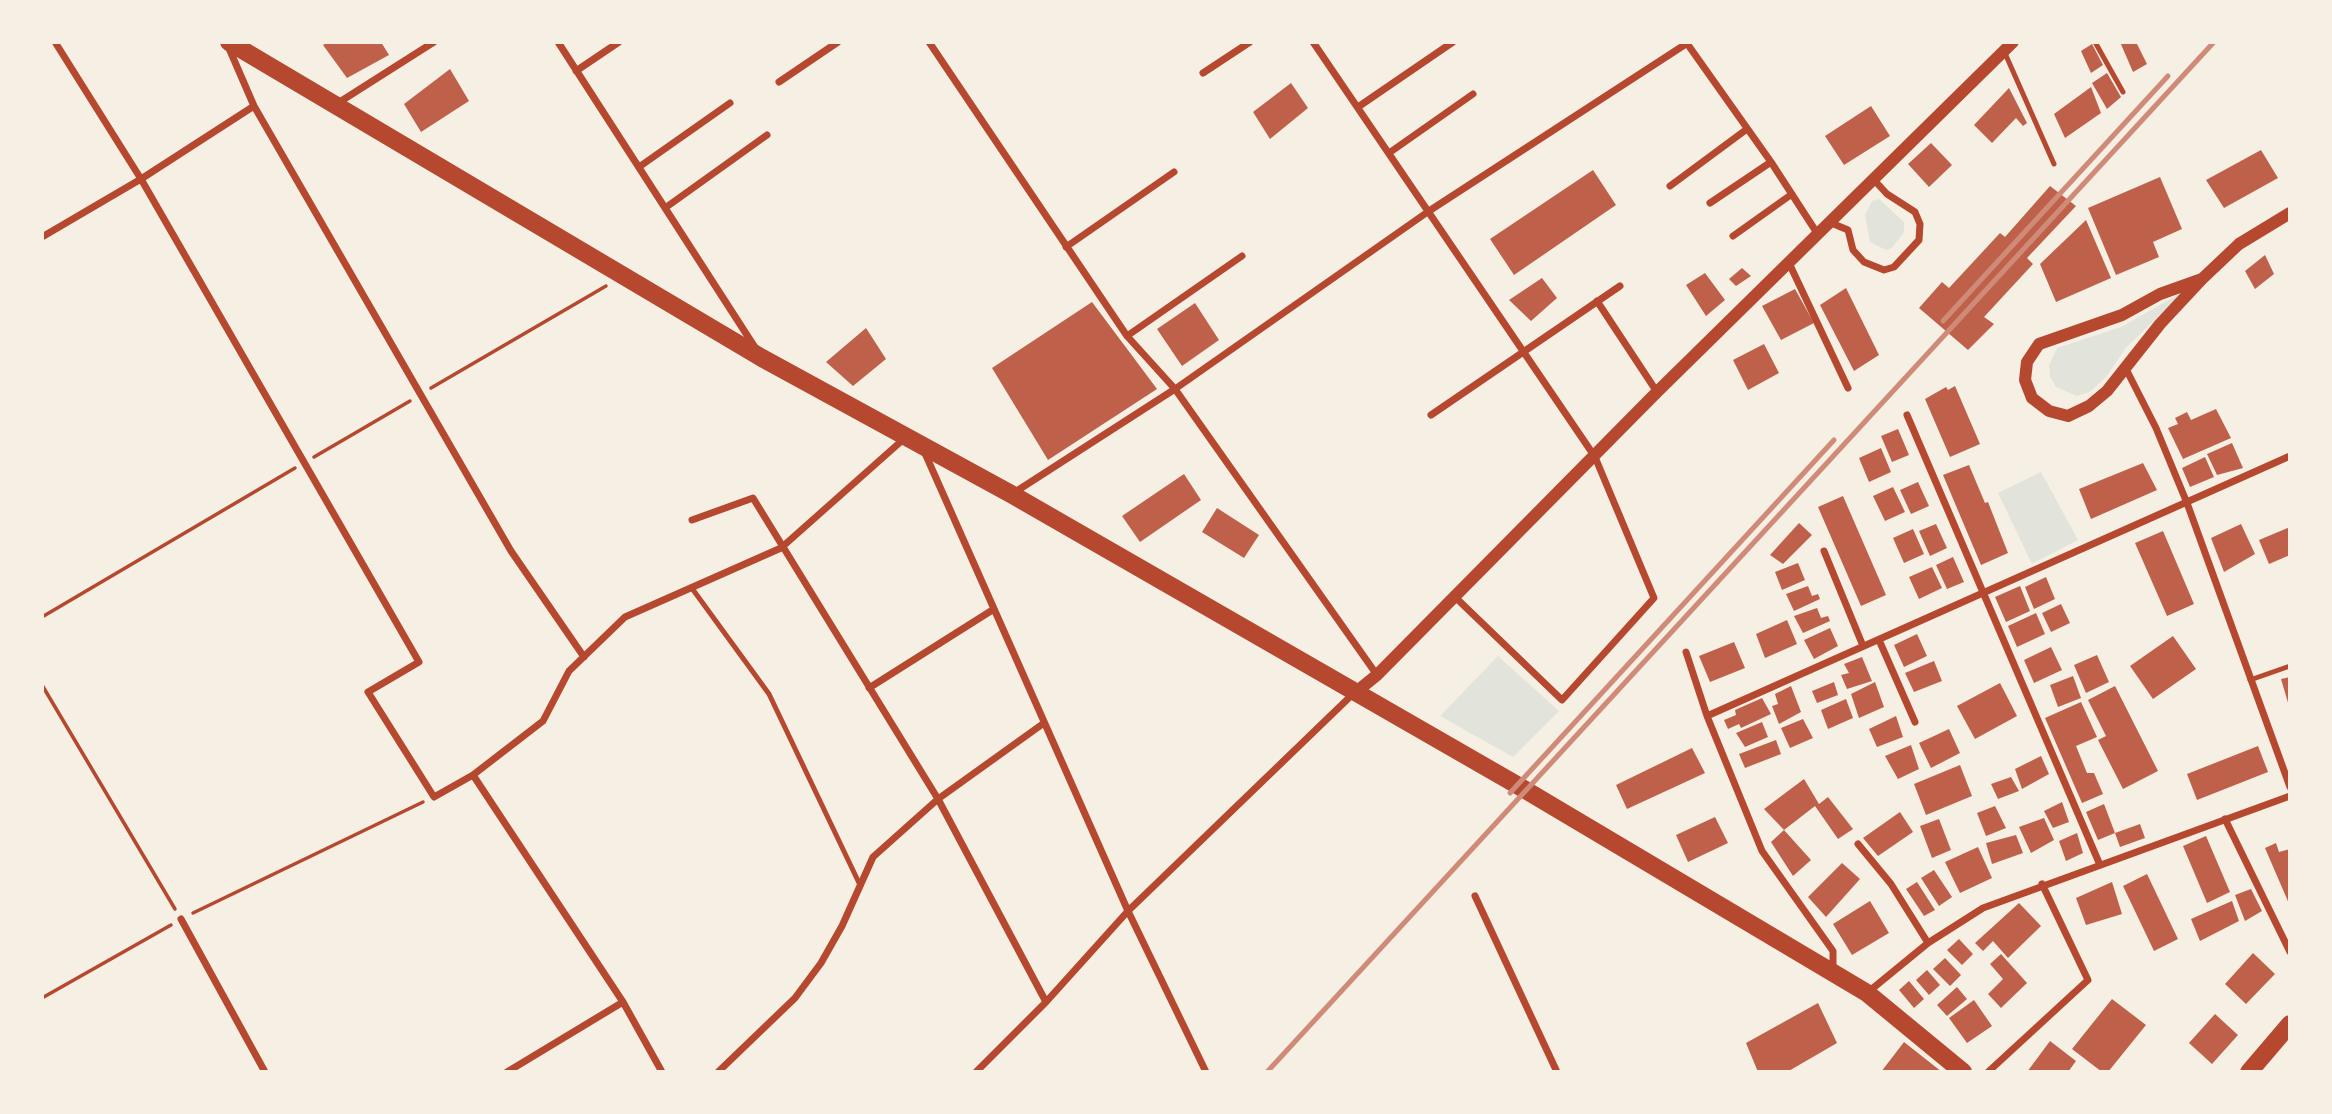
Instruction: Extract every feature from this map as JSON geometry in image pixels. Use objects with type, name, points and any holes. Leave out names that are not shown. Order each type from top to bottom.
[{"type":"main road","points":[[228,42],[762,358],[1011,494],[1356,692],[1867,993],[1963,1072]]},
{"type":"main road","points":[[2249,1072],[2290,1024]]},
{"type":"street","points":[[55,42],[141,179],[419,662],[368,692],[434,797],[473,775],[543,721],[569,671],[625,617],[781,548],[914,441],[994,609],[1128,911],[1206,1072]]},
{"type":"street","points":[[228,42],[254,106],[511,551],[584,657]]},
{"type":"street","points":[[334,105],[434,42]]},
{"type":"street","points":[[558,42],[762,358]]},
{"type":"street","points":[[576,71],[619,42]]},
{"type":"street","points":[[779,82],[838,42]]},
{"type":"street","points":[[929,42],[1127,336],[1175,389],[1377,675]]},
{"type":"street","points":[[1203,73],[1250,42]]},
{"type":"street","points":[[1313,42],[1595,457],[1654,598],[1562,700],[1454,596]]},
{"type":"street","points":[[1358,107],[1453,42]]},
{"type":"street","points":[[1011,494],[1175,389],[1429,211],[1687,42],[1817,233]]},
{"type":"street","points":[[976,1072],[1046,1002],[1128,911],[1356,692],[1377,675],[1595,457],[1657,391],[1817,233],[1875,181],[2009,46]]},
{"type":"street","points":[[1389,153],[1473,94]]},
{"type":"street","points":[[639,167],[730,103]]},
{"type":"street","points":[[42,237],[141,179],[254,106]]},
{"type":"street","points":[[1670,186],[1747,129]]},
{"type":"street","points":[[665,208],[767,135]]},
{"type":"street","points":[[1710,203],[1771,162]]},
{"type":"street","points":[[1066,247],[1174,172]]},
{"type":"street","points":[[1829,222],[1848,230],[1853,250],[1864,262],[1884,270],[1894,267],[1919,240],[1920,223],[1915,212],[1887,194],[1875,181]]},
{"type":"street","points":[[1733,236],[1792,194]]},
{"type":"street","points":[[2202,279],[2160,294],[2122,315],[2039,344],[2027,362],[2025,380],[2032,398],[2049,411],[2068,416],[2089,406],[2107,391],[2125,366],[2202,279],[2239,244],[2290,213]]},
{"type":"street","points":[[1127,336],[1242,256]]},
{"type":"street","points":[[1789,263],[1847,387]]},
{"type":"street","points":[[1431,415],[1620,286]]},
{"type":"street","points":[[1597,301],[1657,391]]},
{"type":"street","points":[[2125,366],[2156,428],[2187,503],[2290,786]]},
{"type":"street","points":[[1907,415],[2100,865]]},
{"type":"street","points":[[1707,716],[2290,456]]},
{"type":"street","points":[[692,520],[752,498],[938,799],[1046,1002]]},
{"type":"street","points":[[1824,551],[1863,646]]},
{"type":"street","points":[[869,688],[994,609]]},
{"type":"street","points":[[1879,640],[1915,722]]},
{"type":"street","points":[[1686,652],[1707,716],[1762,851],[1833,951],[1833,973]]},
{"type":"street","points":[[718,1072],[795,998],[821,963],[873,857],[938,799],[1044,723]]},
{"type":"street","points":[[473,775],[623,1002],[662,1072]]},
{"type":"street","points":[[1867,993],[1927,943],[1983,908],[2042,884],[2290,796]]},
{"type":"street","points":[[2225,819],[2290,952]]},
{"type":"street","points":[[1858,844],[1891,884],[1927,943]]},
{"type":"street","points":[[1988,1072],[2088,980],[2042,884]]},
{"type":"street","points":[[1475,896],[1558,1072]]},
{"type":"street","points":[[181,919],[265,1072]]},
{"type":"street","points":[[507,1072],[623,1002]]},
{"type":"lane","points":[[2095,42],[2123,92]]},
{"type":"lane","points":[[2009,46],[2054,164]]},
{"type":"lane","points":[[691,587],[769,694],[860,886]]},
{"type":"lane","points":[[2250,680],[2290,666]]},
{"type":"path","points":[[427,391],[622,275]]},
{"type":"path","points":[[42,617],[415,398]]},
{"type":"path","points":[[42,685],[181,919]]},
{"type":"path","points":[[42,998],[181,919],[434,797]]},
{"type":"shaded area","points":[[1879,199],[1904,222],[1904,232],[1892,248],[1886,250],[1870,242],[1865,215],[1872,201]]},
{"type":"shaded area","points":[[2183,292],[2125,349],[2107,376],[2090,392],[2077,396],[2056,387],[2050,377],[2049,365],[2057,348],[2121,327]]},
{"type":"shaded area","points":[[2041,472],[2078,540],[2032,564],[1998,493]]},
{"type":"shaded area","points":[[1498,656],[1559,711],[1513,757],[1440,716]]},
{"type":"building","points":[[328,42],[381,42],[389,55],[347,78],[323,45]]},
{"type":"building","points":[[2120,42],[2136,42],[2147,64],[2133,72]]},
{"type":"building","points":[[2092,44],[2103,65],[2091,73],[2081,51]]},
{"type":"building","points":[[450,69],[469,101],[421,132],[404,104]]},
{"type":"building","points":[[2107,73],[2121,97],[2107,109],[2092,83]]},
{"type":"building","points":[[1291,83],[1308,108],[1270,139],[1253,112]]},
{"type":"building","points":[[2091,87],[2101,113],[2065,138],[2054,114]]},
{"type":"building","points":[[2009,88],[2027,123],[2023,126],[2016,118],[1992,143],[1974,125]]},
{"type":"building","points":[[1871,106],[1890,136],[1844,165],[1825,136]]},
{"type":"building","points":[[1931,143],[1952,165],[1929,187],[1908,164]]},
{"type":"building","points":[[2261,150],[2278,178],[2224,208],[2206,180]]},
{"type":"building","points":[[1593,170],[1616,205],[1514,275],[1490,239]]},
{"type":"building","points":[[2160,177],[2182,229],[2153,242],[2159,257],[2116,275],[2088,208]]},
{"type":"building","points":[[2050,186],[2076,206],[2027,258],[2033,264],[1984,317],[1994,324],[1968,350],[1919,308],[1942,282],[1949,288],[2000,233],[2005,237]]},
{"type":"building","points":[[2086,220],[2111,278],[2056,302],[2040,264]]},
{"type":"building","points":[[2265,255],[2274,274],[2255,289],[2245,271]]},
{"type":"building","points":[[1742,268],[1751,276],[1736,286],[1729,279]]},
{"type":"building","points":[[1705,273],[1725,300],[1706,316],[1686,285]]},
{"type":"building","points":[[1542,278],[1557,298],[1531,321],[1509,300]]},
{"type":"building","points":[[1846,288],[1879,355],[1854,371],[1820,305]]},
{"type":"building","points":[[1795,289],[1814,323],[1781,340],[1762,306]]},
{"type":"building","points":[[1092,302],[1157,389],[1048,460],[992,368]]},
{"type":"building","points":[[1195,303],[1219,340],[1182,366],[1157,329]]},
{"type":"building","points":[[866,328],[886,359],[853,386],[826,362]]},
{"type":"building","points":[[1764,344],[1779,373],[1748,390],[1733,360]]},
{"type":"building","points":[[1955,386],[1980,444],[1950,457],[1925,399],[1946,387],[1948,390]]},
{"type":"building","points":[[2216,409],[2231,438],[2183,459],[2168,428],[2178,424],[2175,418],[2187,412],[2191,420]]},
{"type":"building","points":[[1898,429],[1909,455],[1892,462],[1881,436]]},
{"type":"building","points":[[2232,443],[2243,468],[2217,475],[2207,454]]},
{"type":"building","points":[[1881,448],[1891,472],[1869,482],[1859,458]]},
{"type":"building","points":[[2205,457],[2214,477],[2190,487],[2182,468]]},
{"type":"building","points":[[2143,463],[2157,490],[2091,519],[2079,489]]},
{"type":"building","points":[[1969,465],[1985,503],[1988,502],[2008,553],[1981,565],[1943,475]]},
{"type":"building","points":[[1184,474],[1201,500],[1140,542],[1122,516]]},
{"type":"building","points":[[1918,482],[1929,506],[1911,514],[1900,490]]},
{"type":"building","points":[[1893,487],[1905,512],[1885,521],[1873,496]]},
{"type":"building","points":[[1843,496],[1886,595],[1861,606],[1818,507]]},
{"type":"building","points":[[1217,508],[1259,535],[1244,558],[1202,532]]},
{"type":"building","points":[[1799,523],[1812,535],[1783,564],[1770,555]]},
{"type":"building","points":[[1936,524],[1947,548],[1930,556],[1919,531]]},
{"type":"building","points":[[2241,524],[2255,554],[2224,572],[2211,538]]},
{"type":"building","points":[[2290,527],[2290,555],[2269,564],[2259,540]]},
{"type":"building","points":[[1913,529],[1924,554],[1904,563],[1893,538]]},
{"type":"building","points":[[2163,531],[2194,604],[2167,616],[2135,543]]},
{"type":"building","points":[[1953,557],[1964,582],[1947,589],[1936,565]]},
{"type":"building","points":[[1798,563],[1805,580],[1782,590],[1775,572]]},
{"type":"building","points":[[1932,567],[1942,588],[1919,599],[1909,577]]},
{"type":"building","points":[[2046,577],[2055,599],[2034,609],[2025,587]]},
{"type":"building","points":[[1808,586],[1812,596],[1818,594],[1820,599],[1794,611],[1786,594]]},
{"type":"building","points":[[2020,586],[2030,611],[2006,622],[1995,597]]},
{"type":"building","points":[[2061,604],[2070,623],[2051,632],[2042,613]]},
{"type":"building","points":[[1817,608],[1821,618],[1828,616],[1830,621],[1803,633],[1794,616]]},
{"type":"building","points":[[2036,613],[2045,634],[2017,647],[2008,626]]},
{"type":"building","points":[[1787,620],[1797,644],[1765,658],[1756,634]]},
{"type":"building","points":[[1830,628],[1838,646],[1814,659],[1804,640]]},
{"type":"building","points":[[1917,634],[1927,656],[1904,667],[1894,645]]},
{"type":"building","points":[[2173,636],[2196,669],[2153,699],[2130,666]]},
{"type":"building","points":[[1734,642],[1745,668],[1710,682],[1699,656]]},
{"type":"building","points":[[2051,647],[2062,670],[2034,683],[2024,660]]},
{"type":"building","points":[[2097,655],[2109,682],[2086,693],[2074,665]]},
{"type":"building","points":[[1862,657],[1872,681],[1847,689],[1841,675],[1849,673],[1844,664]]},
{"type":"building","points":[[1934,661],[1942,681],[1914,692],[1905,673]]},
{"type":"building","points":[[2073,676],[2081,698],[2058,707],[2050,685]]},
{"type":"building","points":[[2290,677],[2290,705],[2289,706],[2281,679]]},
{"type":"building","points":[[1834,682],[1838,695],[1817,703],[1812,691]]},
{"type":"building","points":[[1875,682],[1884,707],[1859,718],[1851,694]]},
{"type":"building","points":[[2000,683],[2017,716],[1975,739],[1957,706]]},
{"type":"building","points":[[1791,686],[1801,712],[1779,724],[1772,706],[1778,704],[1775,694]]},
{"type":"building","points":[[2115,686],[2158,771],[2123,789],[2098,740],[2106,736],[2088,700]]},
{"type":"building","points":[[1762,698],[1771,714],[1741,728],[1739,724],[1728,729],[1724,720],[1736,715],[1735,710]]},
{"type":"building","points":[[1846,699],[1853,718],[1828,729],[1821,710]]},
{"type":"building","points":[[2081,702],[2097,737],[2076,746],[2087,773],[2094,773],[2103,794],[2082,803],[2045,718]]},
{"type":"building","points":[[1896,716],[1903,737],[1877,747],[1869,729]]},
{"type":"building","points":[[1803,719],[1813,738],[1790,748],[1781,728]]},
{"type":"building","points":[[1762,722],[1768,737],[1745,747],[1736,733]]},
{"type":"building","points":[[1949,729],[1960,753],[1931,768],[1919,743]]},
{"type":"building","points":[[1776,740],[1781,754],[1745,768],[1739,754]]},
{"type":"building","points":[[1911,745],[1919,769],[1898,779],[1885,756]]},
{"type":"building","points":[[2258,746],[2268,772],[2197,800],[2187,774]]},
{"type":"building","points":[[1692,748],[1705,773],[1627,809],[1616,785]]},
{"type":"building","points":[[2041,756],[2049,774],[2022,789],[2015,769]]},
{"type":"building","points":[[1960,765],[1972,796],[1926,815],[1914,784]]},
{"type":"building","points":[[2011,777],[2019,791],[1998,799],[1991,784]]},
{"type":"building","points":[[1804,779],[1819,804],[1828,797],[1853,829],[1838,839],[1815,806],[1784,830],[1764,809]]},
{"type":"building","points":[[2062,802],[2069,822],[2053,828],[2044,811]]},
{"type":"building","points":[[2104,804],[2115,833],[2098,840],[2086,812]]},
{"type":"building","points":[[1995,806],[2006,828],[1986,836],[1977,813]]},
{"type":"building","points":[[1900,812],[1913,832],[1878,856],[1863,838]]},
{"type":"building","points":[[1715,817],[1728,843],[1688,862],[1676,835]]},
{"type":"building","points":[[2044,818],[2054,840],[2031,853],[2019,827]]},
{"type":"building","points":[[1939,819],[1951,850],[1932,858],[1920,826]]},
{"type":"building","points":[[2140,824],[2145,838],[2120,847],[2115,833]]},
{"type":"building","points":[[1784,830],[1811,860],[1793,876],[1771,842]]},
{"type":"building","points":[[2077,833],[2083,853],[2066,861],[2059,841]]},
{"type":"building","points":[[2016,835],[2023,853],[1992,864],[1986,843]]},
{"type":"building","points":[[2206,836],[2230,892],[2207,903],[2183,846]]},
{"type":"building","points":[[2276,843],[2279,852],[2290,849],[2290,906],[2265,848]]},
{"type":"building","points":[[1978,847],[1992,878],[1960,893],[1945,862]]},
{"type":"building","points":[[1842,863],[1860,879],[1826,917],[1808,897]]},
{"type":"building","points":[[1934,870],[1952,897],[1939,906],[1921,878]]},
{"type":"building","points":[[2147,874],[2178,939],[2154,951],[2123,886]]},
{"type":"building","points":[[1917,882],[1935,910],[1924,916],[1906,889]]},
{"type":"building","points":[[2112,882],[2122,914],[2086,925],[2076,898]]},
{"type":"building","points":[[2251,889],[2262,911],[2245,921],[2235,895]]},
{"type":"building","points":[[1870,901],[1889,933],[1852,955],[1833,924]]},
{"type":"building","points":[[2232,901],[2239,921],[2200,941],[2191,919]]},
{"type":"building","points":[[2019,903],[2041,926],[2008,958],[1993,941],[1983,951],[1975,943]]},
{"type":"building","points":[[1959,939],[1973,954],[1962,965],[1947,950]]},
{"type":"building","points":[[2253,953],[2275,974],[2246,1004],[2225,984]]},
{"type":"building","points":[[2001,954],[2027,983],[2001,1008],[1988,994],[2003,979],[1990,964]]},
{"type":"building","points":[[1945,958],[1961,975],[1950,986],[1933,969]]},
{"type":"building","points":[[1927,970],[1940,985],[1929,995],[1916,980]]},
{"type":"building","points":[[1909,981],[1924,999],[1914,1008],[1899,990]]},
{"type":"building","points":[[1957,987],[1967,999],[1947,1016],[1937,1005]]},
{"type":"building","points":[[2112,999],[2146,1025],[2108,1072],[2102,1072],[2072,1049]]},
{"type":"building","points":[[1974,1000],[1992,1026],[1967,1043],[1949,1018]]},
{"type":"building","points":[[1818,1003],[1837,1043],[1787,1072],[1758,1072],[1746,1043]]},
{"type":"building","points":[[2215,1014],[2238,1035],[2212,1064],[2189,1043]]},
{"type":"building","points":[[2050,1041],[2076,1061],[2068,1072],[2027,1072]]},
{"type":"building","points":[[1904,1042],[1942,1072],[1881,1072]]},
{"type":"railway","points":[[1267,1072],[2214,42]]},
{"type":"railway","points":[[1943,321],[2168,76]]},
{"type":"railway","points":[[1510,793],[1834,440]]}]
